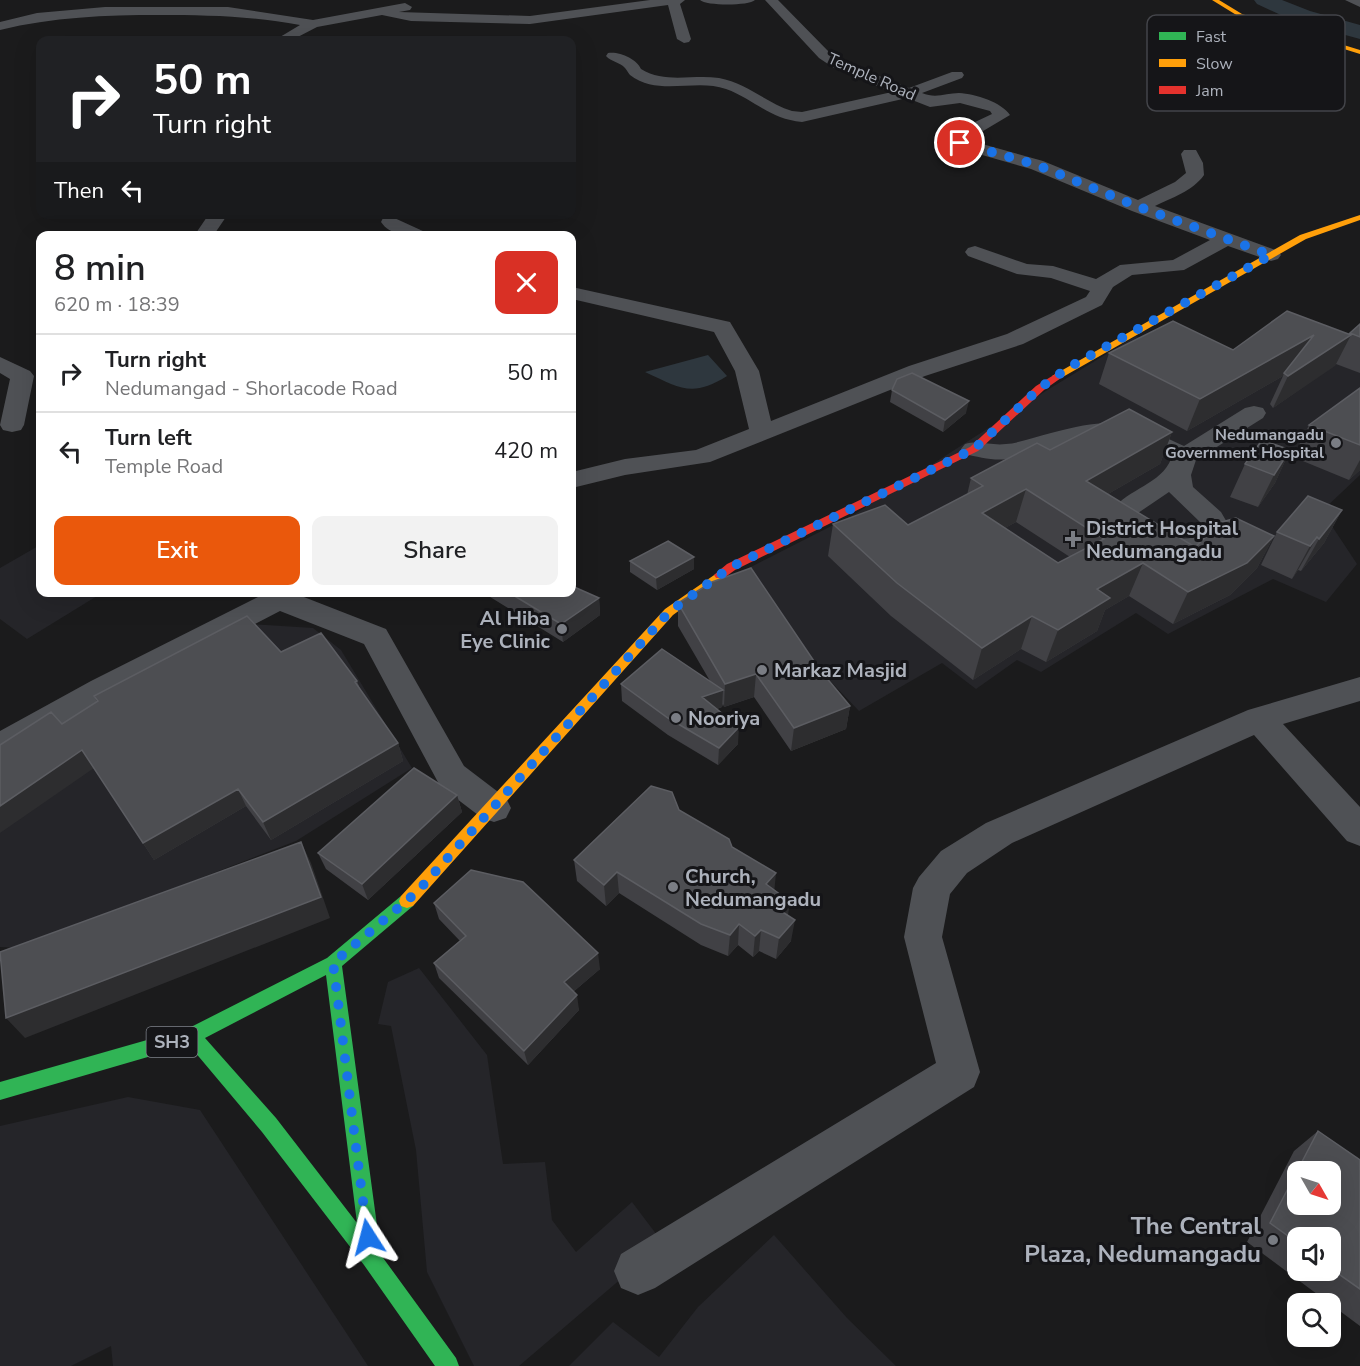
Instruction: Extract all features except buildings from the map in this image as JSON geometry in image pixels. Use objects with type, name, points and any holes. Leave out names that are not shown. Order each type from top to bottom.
[{"type":"main road","points":[[1215,0],[1240,15]]},
{"type":"main road","points":[[1345,47],[1360,52]]},
{"type":"main road","name":"SH3","points":[[0,1091],[192,1036],[333,963],[417,892],[669,612],[731,567],[974,449],[1040,388],[1068,368],[1303,237],[1360,217]]},
{"type":"main road","points":[[333,963],[348,1073],[352,1132],[371,1258]]},
{"type":"main road","points":[[192,1036],[269,1125],[371,1258],[448,1366]]},
{"type":"street","points":[[383,11],[397,16],[411,17],[530,20],[679,0]]},
{"type":"street","points":[[706,0],[749,0]]},
{"type":"street","name":"Temple Road","points":[[771,0],[824,55],[839,65],[930,102],[960,98],[996,108],[1002,115],[960,136],[960,143],[1037,165],[1139,207],[1271,255]]},
{"type":"street","points":[[1351,0],[1360,3]]},
{"type":"street","points":[[672,1],[684,39]]},
{"type":"street","points":[[290,36],[313,24],[431,3]]},
{"type":"street","points":[[0,26],[37,17],[105,11],[228,11],[313,24]]},
{"type":"street","points":[[613,56],[633,66],[634,71],[639,75],[669,83],[711,82],[735,87],[788,118],[802,117],[909,93],[957,75]]},
{"type":"street","points":[[1139,207],[1181,186],[1195,175],[1194,163],[1190,154]]},
{"type":"street","points":[[390,222],[408,231]]},
{"type":"street","points":[[576,479],[625,467],[701,457],[918,371],[1015,339],[1095,301],[1104,283],[1127,269],[1177,266],[1226,239]]},
{"type":"street","points":[[975,252],[1024,270],[1053,272],[1102,288]]},
{"type":"street","points":[[576,294],[607,300],[688,323],[722,327],[747,371],[762,433]]},
{"type":"street","points":[[0,364],[22,376],[6,427]]},
{"type":"street","points":[[974,449],[1006,452],[1094,429],[1124,430],[1146,436],[1182,465],[1254,413]]},
{"type":"street","points":[[6,427],[36,416]]},
{"type":"street","points":[[0,747],[102,689],[282,597]]},
{"type":"street","points":[[286,597],[375,637],[452,776],[494,808]]},
{"type":"street","points":[[638,1271],[959,1072],[923,937],[932,888],[954,861],[999,833],[1259,718],[1360,690]]},
{"type":"street","points":[[1259,718],[1360,831]]},
{"type":"shaded area","name":"District Hospital Nedumangadu","points":[[1136,336],[1227,373],[1360,344],[1360,475],[1322,511],[1357,564],[1326,602],[1273,579],[1168,634],[1136,613],[1041,672],[1017,660],[976,689],[942,663],[859,711],[789,638],[745,570],[855,514]]},
{"type":"shaded area","points":[[708,355],[727,376],[704,387],[695,389],[677,386],[645,372]]},
{"type":"shaded area","points":[[36,547],[36,597],[95,597],[27,639],[0,619],[0,568]]},
{"type":"shaded area","points":[[251,624],[313,628],[341,650],[412,768],[296,841],[21,948],[0,947],[0,764]]},
{"type":"shaded area","points":[[419,968],[487,1055],[503,1164],[545,1162],[552,1220],[576,1252],[632,1202],[663,1243],[519,1366],[474,1366],[427,1272],[416,1150],[391,1026],[378,1024],[388,982]]},
{"type":"shaded area","points":[[128,1097],[200,1110],[368,1366],[113,1366],[111,1346],[71,1366],[0,1366],[0,1126]]},
{"type":"shaded area","points":[[774,1235],[847,1318],[896,1366],[569,1366],[613,1322],[659,1357],[698,1307]]},
{"type":"waterway","points":[[1264,0],[1300,15]]},
{"type":"waterway","points":[[1345,28],[1360,32]]},
{"type":"traffic: fast","points":[[0,1091],[192,1036],[333,963],[407,901]]},
{"type":"traffic: fast","points":[[333,963],[371,1256]]},
{"type":"traffic: fast","points":[[192,1036],[269,1125],[371,1258],[448,1366]]},
{"type":"traffic: slow","points":[[1215,0],[1240,15]]},
{"type":"traffic: slow","points":[[1345,47],[1360,52]]},
{"type":"traffic: slow","points":[[1057,376],[1303,237],[1360,217]]},
{"type":"traffic: slow","points":[[407,901],[669,612],[720,575]]},
{"type":"traffic: jam","points":[[720,575],[731,567],[974,449],[1040,388],[1057,376]]},
{"type":"place","name":"Nedumangadu Government Hospital","points":[[1336,443]]},
{"type":"place","name":"District Hospital Nedumangadu","points":[[1073,539]]},
{"type":"place","name":"Al Hiba Eye Clinic","points":[[562,629]]},
{"type":"place","name":"Markaz Masjid","points":[[762,670]]},
{"type":"place","name":"Nooriya","points":[[676,718]]},
{"type":"place","name":"Church, Nedumangadu","points":[[673,887]]},
{"type":"place","name":"The Central Plaza, Nedumangadu","points":[[1273,1240]]},
{"type":"route","points":[[368,1237],[352,1132],[348,1073],[333,963],[417,892],[669,612],[731,567],[974,449],[1040,388],[1068,368],[1271,255],[1139,207],[1037,165],[960,143]]}]
